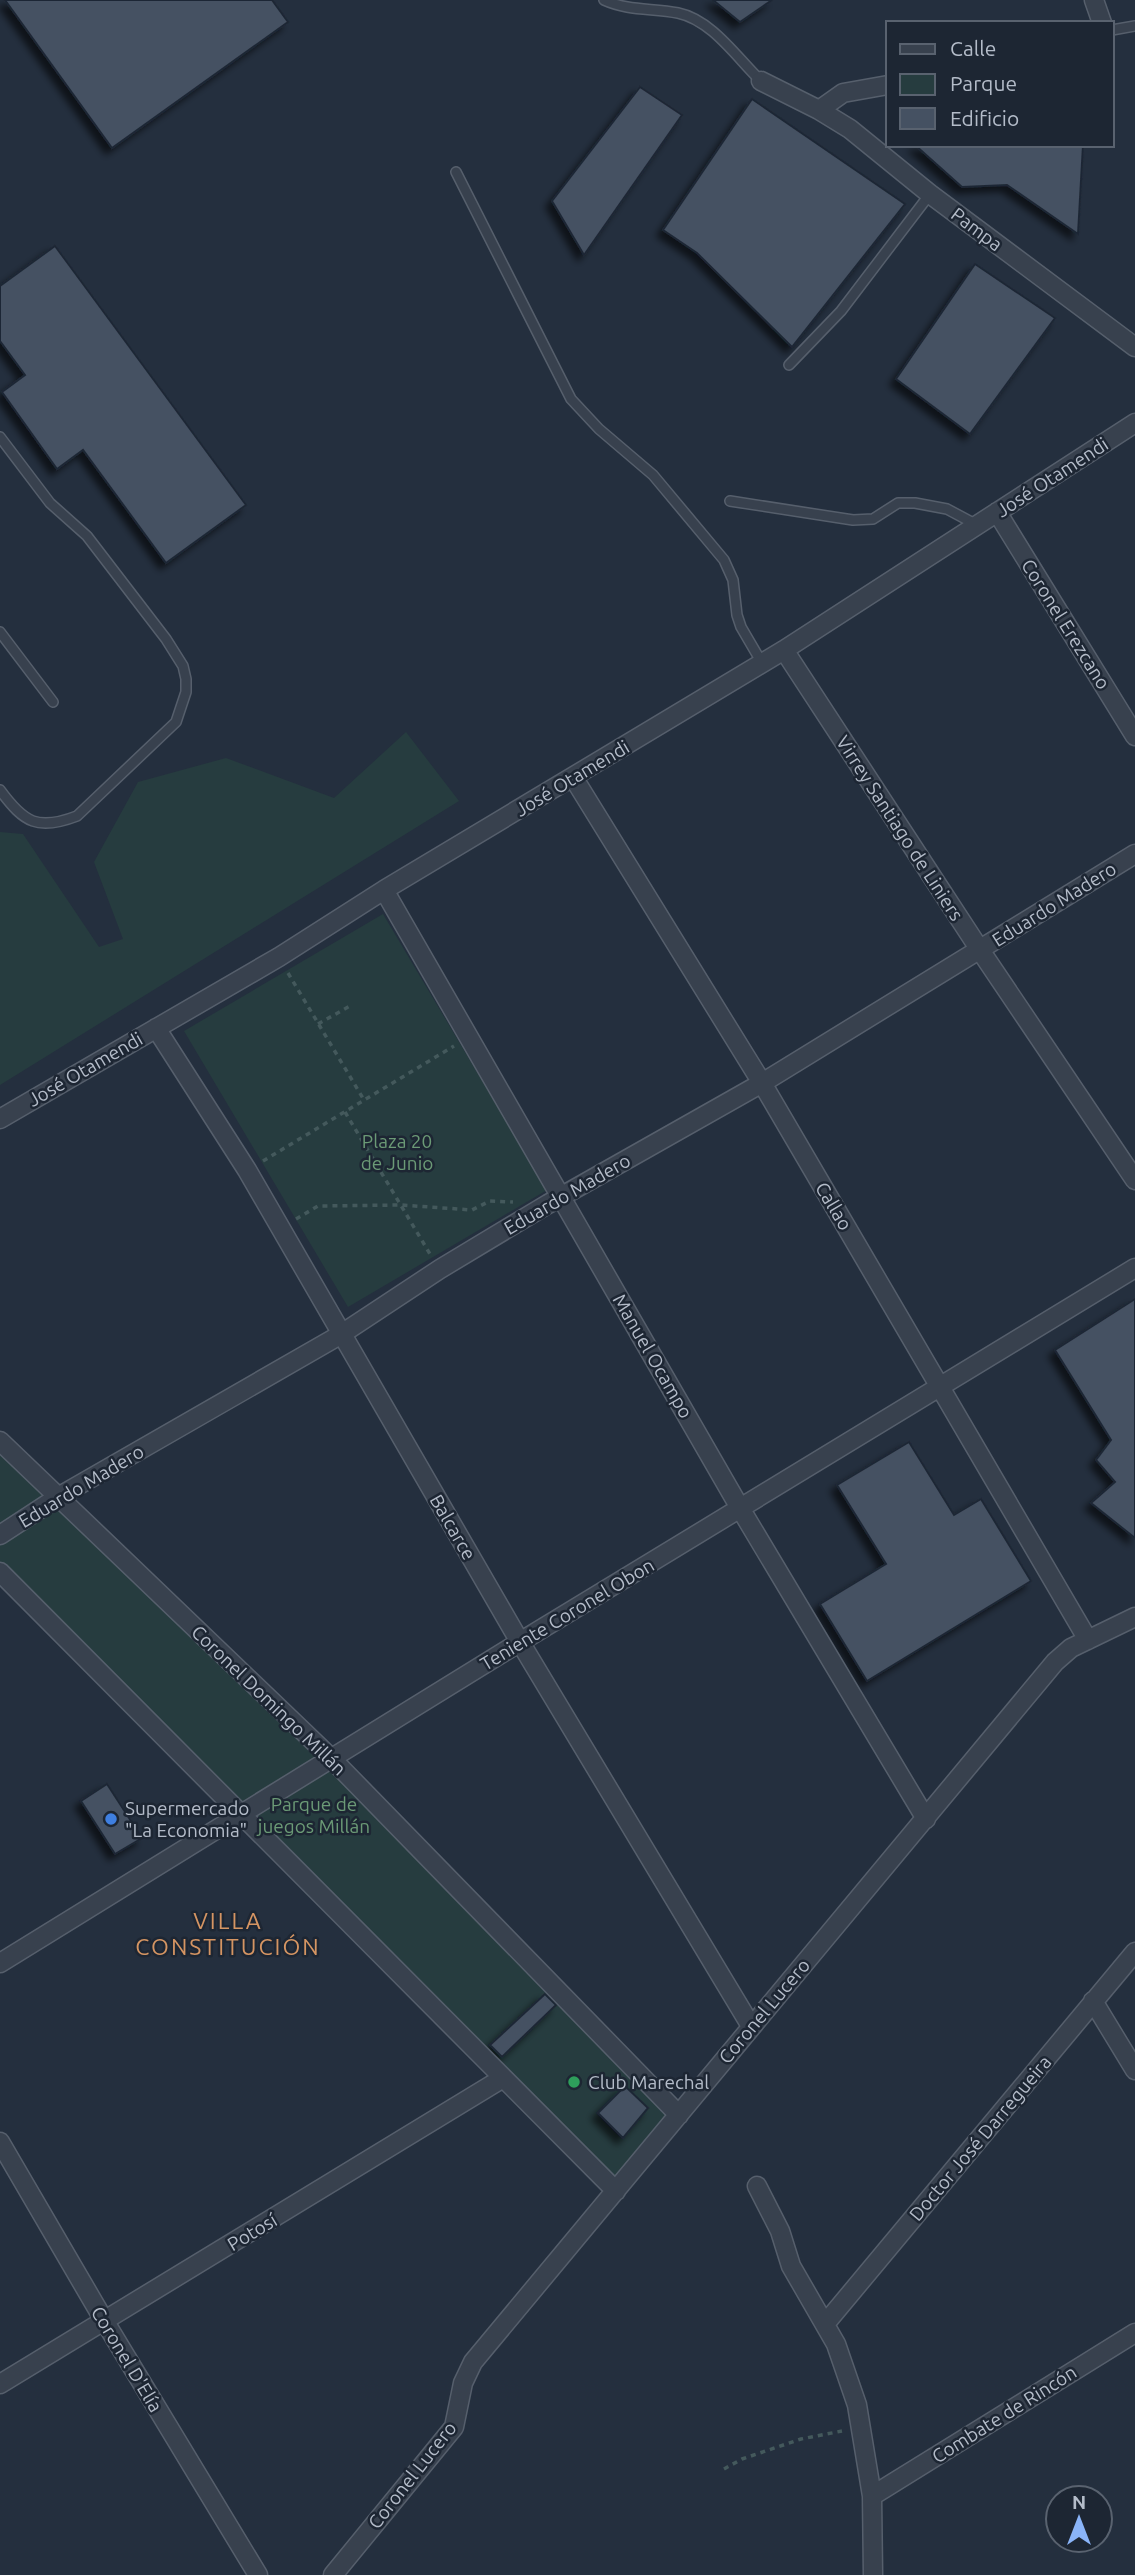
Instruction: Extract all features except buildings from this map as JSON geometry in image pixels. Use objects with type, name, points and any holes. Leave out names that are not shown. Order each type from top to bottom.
[{"type":"street","points":[[1094,0],[1101,21]]},
{"type":"street","name":"Pampa","points":[[761,81],[850,129],[930,194],[1135,348]]},
{"type":"street","points":[[819,110],[843,93],[886,85]]},
{"type":"street","name":"José Otamendi","points":[[0,1119],[279,957],[384,890],[784,650],[1135,423]]},
{"type":"street","name":"Coronel Erezcano","points":[[997,512],[1135,736]]},
{"type":"street","name":"Virrey Santiago de Liniers","points":[[784,650],[980,950],[1135,1180]]},
{"type":"street","name":"Callao","points":[[573,777],[762,1083],[1088,1640]]},
{"type":"street","name":"Eduardo Madero","points":[[0,1535],[58,1497],[341,1335],[440,1269],[554,1201],[762,1083],[1135,854]]},
{"type":"street","name":"Manuel Ocampo","points":[[384,890],[468,1038],[554,1201],[926,1819]]},
{"type":"street","name":"Balcarce","points":[[156,1028],[247,1171],[520,1642],[751,2026]]},
{"type":"street","name":"Teniente Coronel Obon","points":[[0,1962],[1135,1268]]},
{"type":"street","name":"Coronel Domingo Millán","points":[[0,1441],[331,1758],[679,2115]]},
{"type":"street","points":[[0,1572],[616,2191]]},
{"type":"street","name":"Coronel Lucero","points":[[333,2575],[454,2427],[463,2383],[473,2362],[1055,1662],[1070,1648],[1135,1617]]},
{"type":"street","name":"Doctor José Darregueira","points":[[825,2324],[1135,1952]]},
{"type":"street","points":[[1093,2001],[1135,2070]]},
{"type":"street","name":"Potosí","points":[[0,2384],[503,2078]]},
{"type":"street","name":"Coronel D'Elía","points":[[0,2141],[105,2322],[258,2575]]},
{"type":"street","points":[[757,2186],[780,2231],[791,2266],[836,2344],[846,2371],[862,2428],[872,2496],[873,2575]]},
{"type":"street","name":"Combate de Rincón","points":[[872,2496],[1135,2333]]},
{"type":"lane","points":[[604,0],[618,7],[680,14],[700,22],[761,81]]},
{"type":"lane","points":[[1114,30],[1135,26]]},
{"type":"lane","points":[[456,172],[571,399],[599,429],[653,475],[724,560],[733,580],[741,627],[762,663]]},
{"type":"lane","points":[[789,365],[841,311],[930,194]]},
{"type":"lane","points":[[0,437],[4,452],[50,503],[87,536],[166,639],[183,666],[186,692],[176,722],[77,816],[56,824],[39,824],[24,817],[0,790]]},
{"type":"lane","points":[[730,501],[853,520],[873,519],[898,503],[915,503],[947,509],[977,525]]},
{"type":"lane","points":[[0,632],[53,702]]},
{"type":"path","points":[[279,957],[364,1100]]},
{"type":"path","points":[[318,1024],[350,1006]]},
{"type":"path","points":[[247,1171],[468,1038]]},
{"type":"path","points":[[345,1112],[440,1269]]},
{"type":"path","points":[[279,1229],[318,1206],[401,1205],[472,1210],[490,1201],[554,1201]]},
{"type":"path","points":[[724,2469],[742,2459],[801,2439],[862,2428]]},
{"type":"green space","points":[[406,732],[459,801],[0,1085],[0,832],[23,834],[99,947],[123,939],[94,862],[138,782],[226,758],[334,798]]},
{"type":"green space","name":"Plaza 20 de Junio","points":[[383,914],[547,1190],[348,1307],[184,1031]]},
{"type":"green space","name":"Parque de juegos Millán","points":[[0,1441],[679,2115],[616,2191],[0,1572]]},
{"type":"place","name":"Supermercado \"La Economia\"","points":[[111,1819]]},
{"type":"place","name":"Club Marechal","points":[[574,2082]]},
{"type":"district","name":"VILLA CONSTITUCIÓN","points":[[228,1933]]}]
